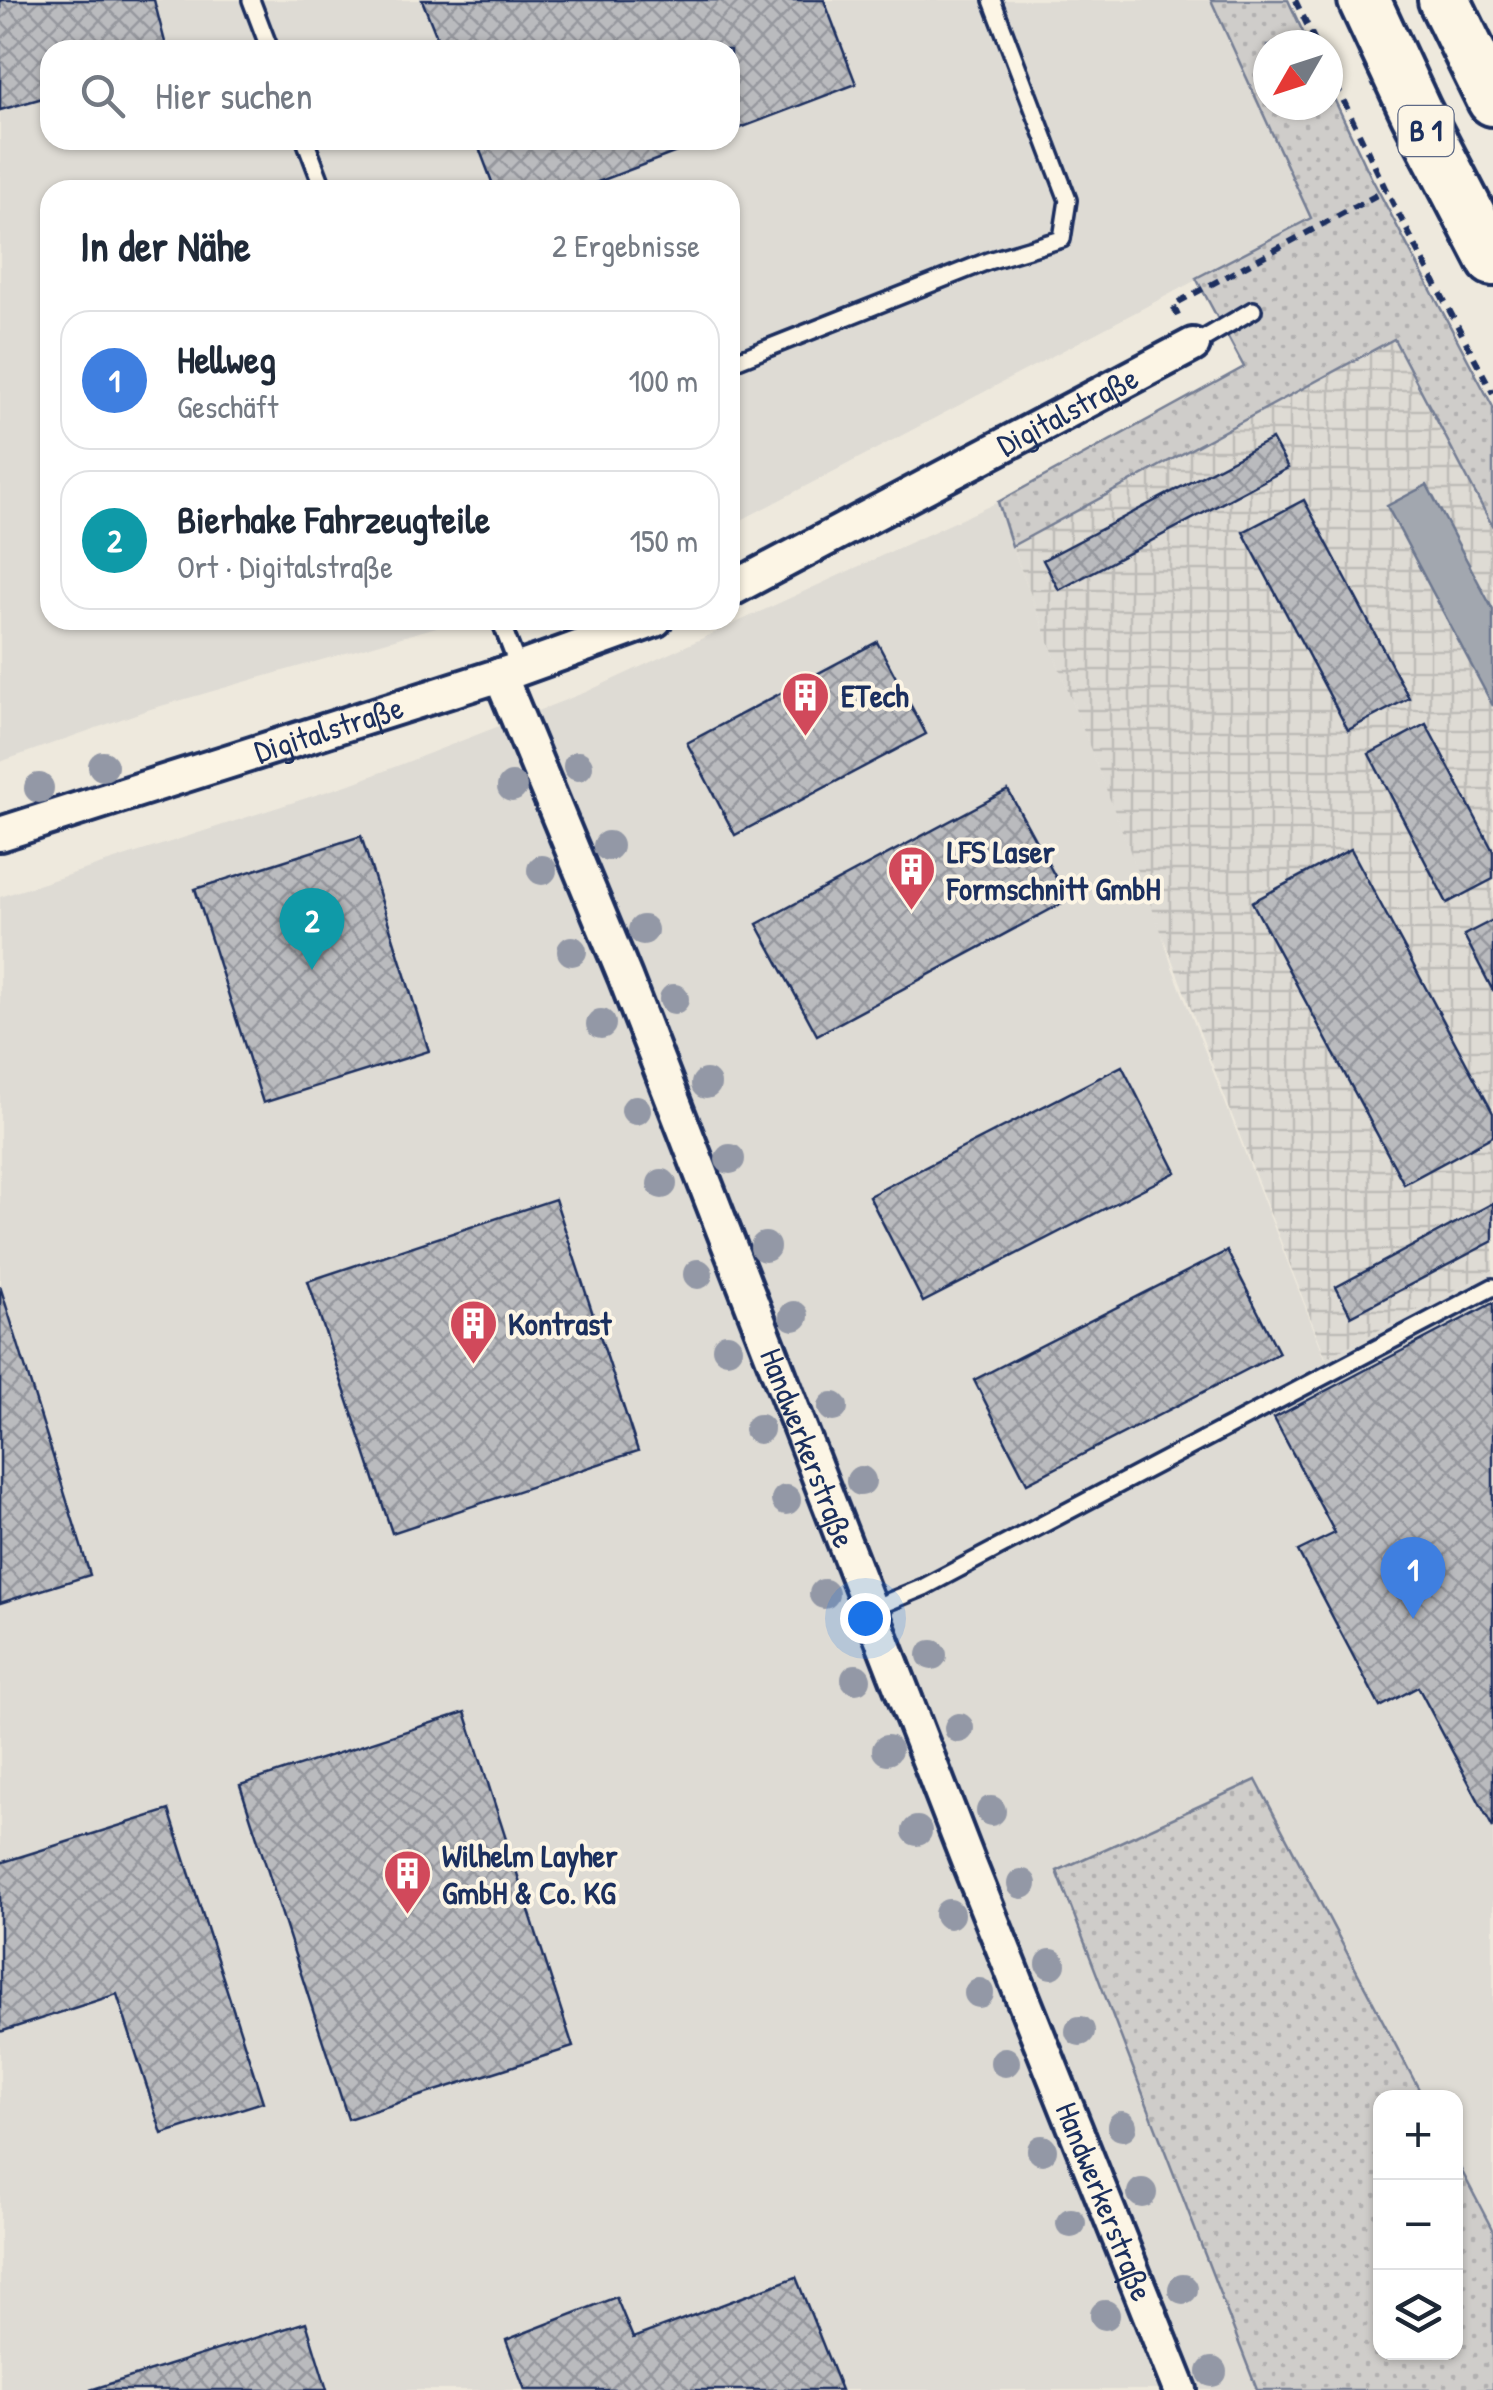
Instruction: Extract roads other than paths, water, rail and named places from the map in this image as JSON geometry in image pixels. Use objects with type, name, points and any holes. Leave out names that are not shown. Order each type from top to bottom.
[{"type":"main road","name":"B 1","points":[[1364,0],[1416,112],[1493,260]]},
{"type":"main road","name":"B 1","points":[[1444,0],[1493,100]]},
{"type":"street","name":"Digitalstraße","points":[[740,585],[1192,345]]},
{"type":"street","name":"Digitalstraße","points":[[0,834],[510,672],[627,630]]},
{"type":"street","name":"Handwerkerstraße","points":[[510,672],[610,941],[1180,2390]]},
{"type":"lane","points":[[251,0],[266,40]]},
{"type":"lane","points":[[740,359],[988,261],[1062,239],[1068,200],[992,0]]},
{"type":"lane","points":[[309,150],[320,180]]},
{"type":"lane","points":[[1192,345],[1252,310]]},
{"type":"lane","points":[[502,630],[510,672]]},
{"type":"lane","points":[[871,1609],[924,1587],[1493,1287]]},
{"type":"place","name":"ETech","points":[[806,738]]},
{"type":"place","name":"LFS Laser Formschnitt GmbH","points":[[912,912]]},
{"type":"place","name":"Bierhake Fahrzeugteile","points":[[312,970]]},
{"type":"place","name":"Kontrast","points":[[473,1366]]},
{"type":"place","name":"Hellweg","points":[[1413,1619]]},
{"type":"place","name":"Wilhelm Layher GmbH & Co. KG","points":[[407,1916]]}]
